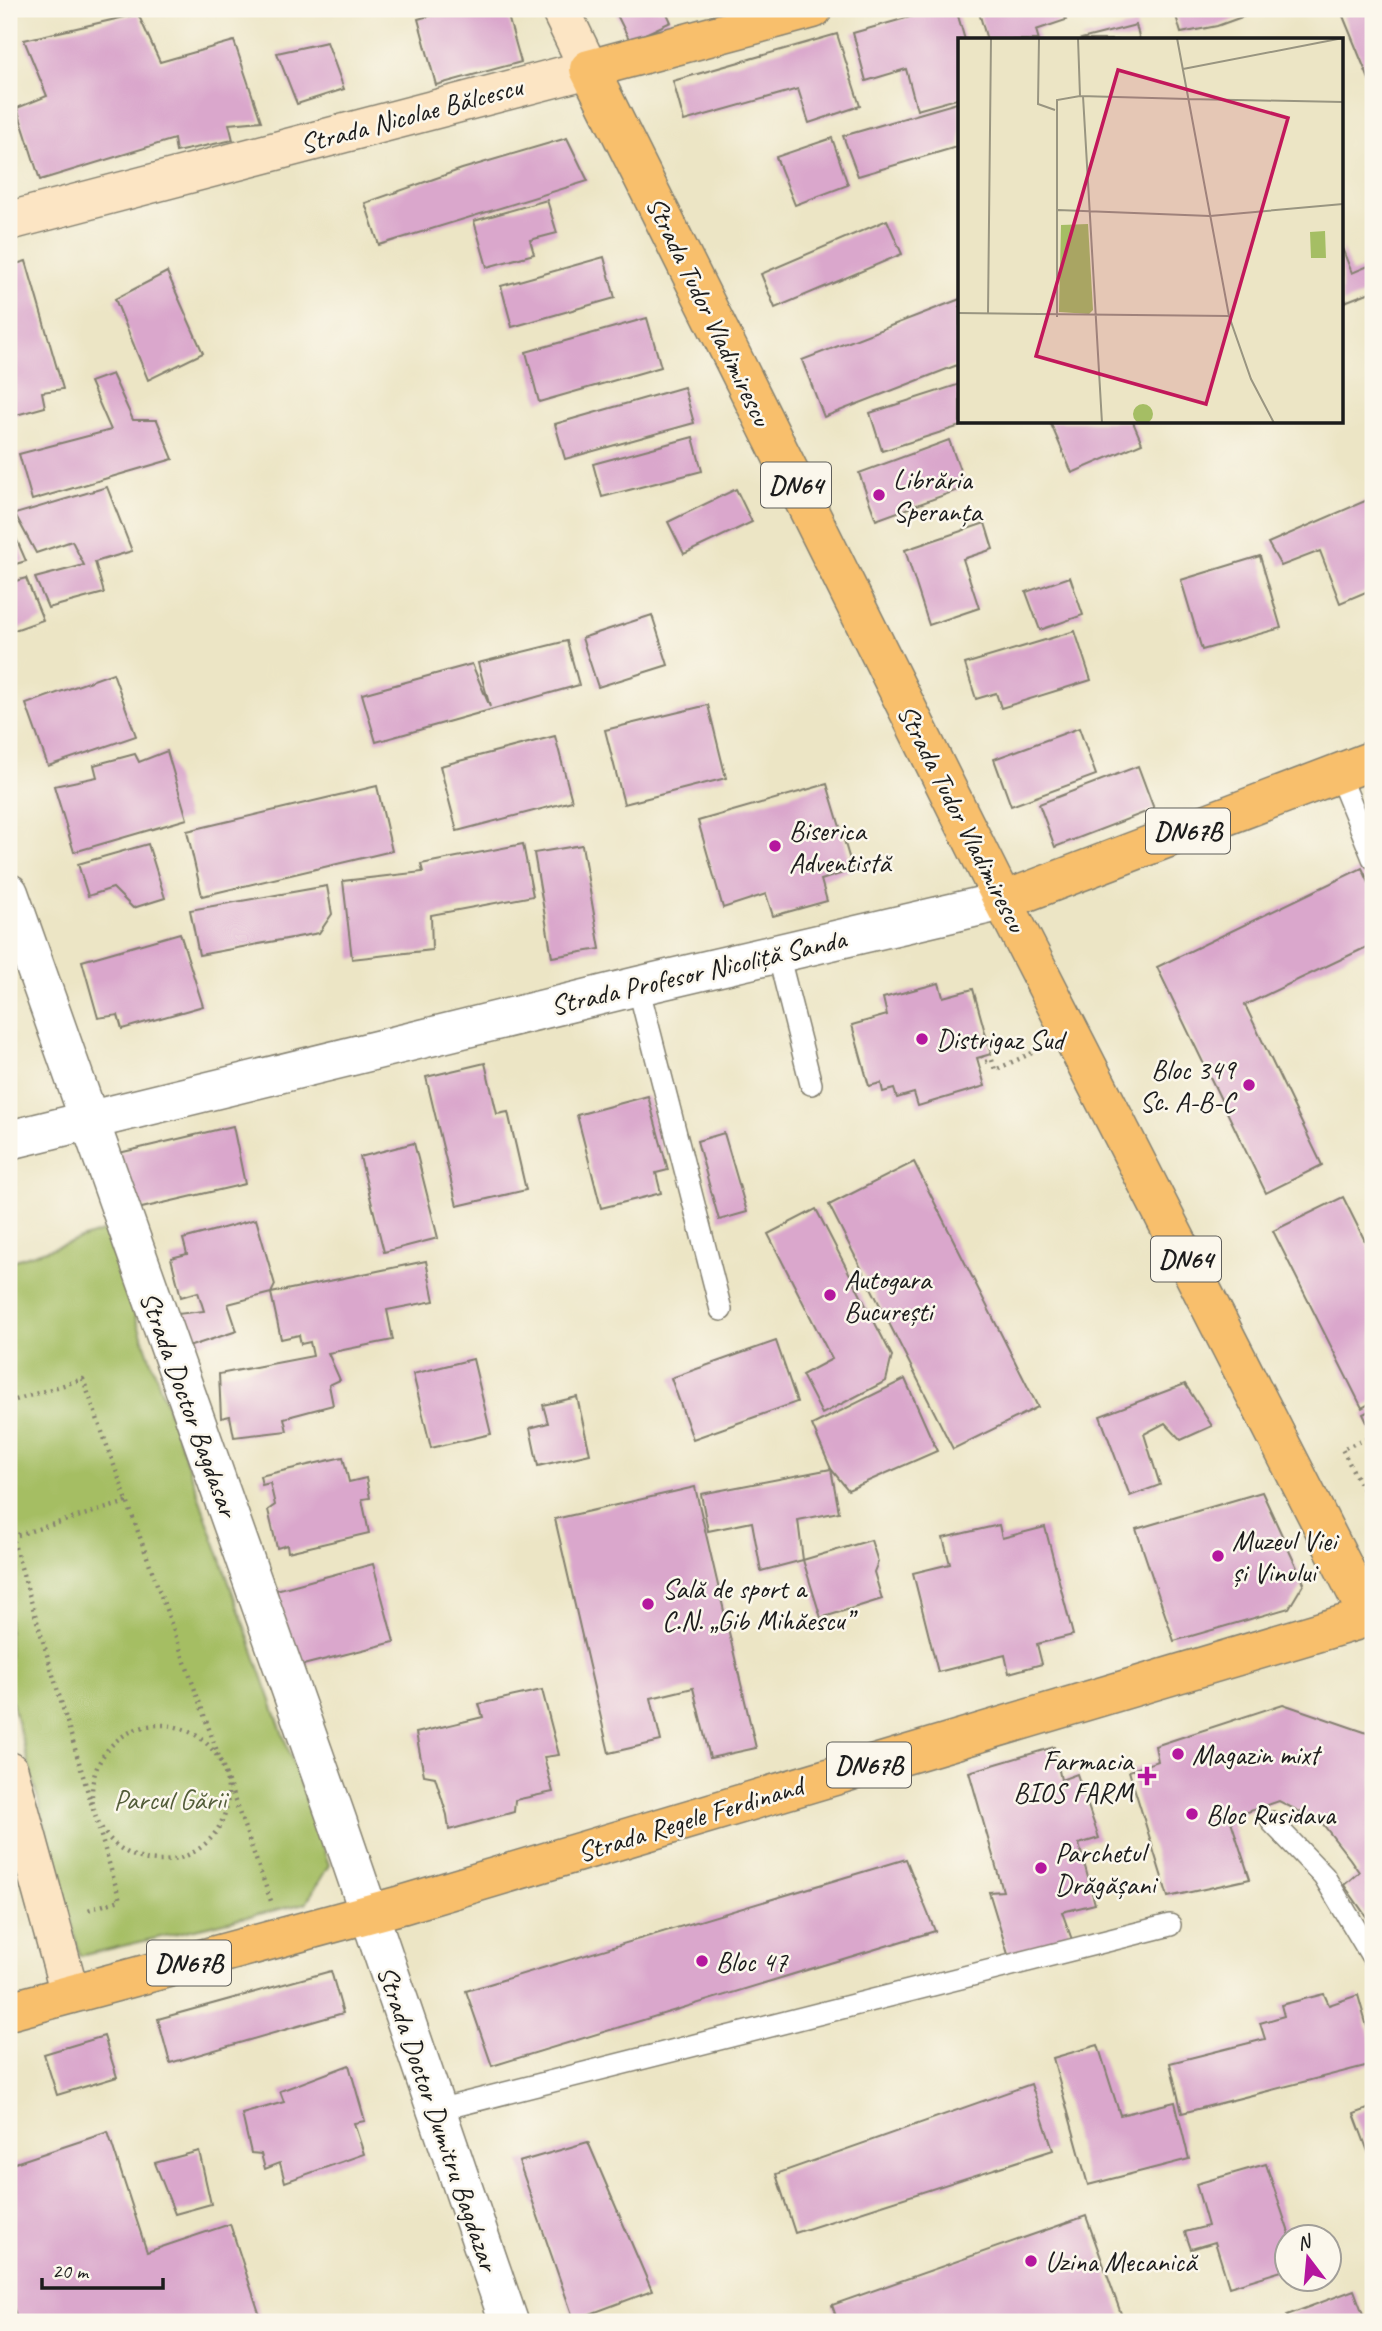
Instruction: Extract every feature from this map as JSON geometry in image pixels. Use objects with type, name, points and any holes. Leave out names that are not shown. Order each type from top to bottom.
[{"type":"main road","name":"Strada Nicolae Bălcescu","points":[[589,69],[813,9]]},
{"type":"main road","name":"Strada Tudor Vladimirescu","points":[[589,69],[1003,901],[1372,1618]]},
{"type":"main road","name":"Strada Profesor Nicoliță Sanda","points":[[1003,901],[1356,767]]},
{"type":"main road","name":"Strada Regele Ferdinand","points":[[9,2011],[369,1914],[1372,1618]]},
{"type":"street","name":"Strada Tudor Vladimirescu","points":[[560,9],[589,69]]},
{"type":"street","name":"Strada Nicolae Bălcescu","points":[[9,221],[589,69]]},
{"type":"street","name":"Strada Doctor Bagdasar","points":[[9,893],[369,1914]]},
{"type":"street","name":"Strada Profesor Nicoliță Sanda","points":[[9,1140],[87,1118],[1003,901]]},
{"type":"street","points":[[9,1771],[70,1994]]},
{"type":"street","name":"Strada Doctor Dumitru Bagdazar","points":[[369,1914],[509,2322]]},
{"type":"lane","points":[[1356,767],[1373,859]]},
{"type":"lane","points":[[778,954],[811,1084]]},
{"type":"lane","points":[[638,986],[721,1310]]},
{"type":"lane","points":[[1272,1822],[1324,1876],[1373,1958]]},
{"type":"lane","points":[[435,2110],[1170,1925]]},
{"type":"path","points":[[982,1056],[985,1062],[992,1060],[995,1070],[1032,1053]]},
{"type":"path","points":[[9,1402],[83,1379],[130,1501],[284,1938]]},
{"type":"path","points":[[1373,1436],[1342,1449],[1373,1509]]},
{"type":"path","points":[[11,1536],[130,1501]]},
{"type":"path","points":[[9,1527],[120,1900],[50,1922]]},
{"type":"path","points":[[152,1726],[176,1727],[198,1736],[215,1752],[225,1772],[228,1793],[225,1814],[215,1834],[200,1849],[180,1858],[159,1862],[128,1853],[103,1832],[94,1813],[92,1789],[98,1766],[111,1746],[130,1732],[152,1726]]},
{"type":"green space","name":"Parcul Gării","points":[[105,1231],[329,1865],[306,1903],[80,1956],[9,1691],[9,1262]]},
{"type":"building","points":[[455,9],[506,9],[521,62],[436,85],[418,19]]},
{"type":"building","points":[[614,9],[665,9],[671,22],[630,41]]},
{"type":"building","points":[[938,9],[956,9],[964,38],[958,38],[958,99],[917,110],[906,69],[866,81],[853,33]]},
{"type":"building","points":[[978,9],[1062,9],[1066,20],[1036,30],[1038,38],[986,38]]},
{"type":"building","points":[[1174,9],[1264,9],[1217,26],[1181,33]]},
{"type":"building","points":[[1361,9],[1373,9],[1373,89],[1343,16]]},
{"type":"building","points":[[138,14],[160,62],[234,41],[261,121],[229,124],[233,140],[176,152],[174,139],[40,180],[17,108],[47,96],[24,40]]},
{"type":"building","points":[[1136,25],[1139,38],[1085,38]]},
{"type":"building","points":[[837,34],[860,106],[809,123],[798,89],[684,121],[673,81]]},
{"type":"building","points":[[327,42],[344,89],[297,104],[277,53]]},
{"type":"building","points":[[958,103],[958,147],[858,176],[843,136]]},
{"type":"building","points":[[567,138],[588,181],[379,245],[365,203],[462,169]]},
{"type":"building","points":[[832,138],[848,185],[795,205],[776,157]]},
{"type":"building","points":[[547,200],[557,233],[530,240],[534,254],[487,267],[474,221]]},
{"type":"building","points":[[887,220],[902,254],[775,308],[761,274]]},
{"type":"building","points":[[1344,253],[1352,273],[1373,264],[1373,291],[1344,302]]},
{"type":"building","points":[[604,257],[615,298],[512,327],[501,286]]},
{"type":"building","points":[[26,261],[63,389],[42,392],[45,407],[9,417],[9,266]]},
{"type":"building","points":[[167,272],[203,353],[148,380],[115,299]]},
{"type":"building","points":[[958,300],[958,365],[824,417],[802,360]]},
{"type":"building","points":[[647,318],[661,367],[539,402],[526,352]]},
{"type":"building","points":[[112,374],[133,420],[157,420],[173,459],[32,500],[19,454],[111,430],[90,382]]},
{"type":"building","points":[[958,385],[958,424],[967,424],[882,451],[870,413]]},
{"type":"building","points":[[684,387],[694,423],[565,459],[555,424]]},
{"type":"building","points":[[1051,424],[1134,424],[1142,443],[1072,473]]},
{"type":"building","points":[[693,437],[702,471],[602,497],[593,464]]},
{"type":"building","points":[[949,440],[966,487],[876,520],[859,473]]},
{"type":"building","points":[[107,487],[132,551],[95,562],[104,593],[48,608],[35,578],[84,565],[72,541],[36,553],[15,514]]},
{"type":"building","points":[[736,489],[752,522],[684,554],[668,522]]},
{"type":"building","points":[[1372,498],[1373,589],[1340,603],[1320,551],[1281,566],[1268,543]]},
{"type":"building","points":[[9,522],[26,561],[9,566]]},
{"type":"building","points":[[985,523],[993,549],[963,559],[979,608],[929,625],[905,550]]},
{"type":"building","points":[[1260,556],[1281,628],[1202,650],[1181,580]]},
{"type":"building","points":[[1070,577],[1083,615],[1040,630],[1026,592]]},
{"type":"building","points":[[26,578],[43,620],[9,632],[9,583]]},
{"type":"building","points":[[652,615],[668,665],[598,687],[582,638]]},
{"type":"building","points":[[1075,631],[1091,680],[1001,708],[996,693],[976,699],[965,664]]},
{"type":"building","points":[[567,641],[579,685],[376,742],[362,694],[472,664],[490,707],[478,663]]},
{"type":"building","points":[[113,673],[136,736],[48,766],[26,704]]},
{"type":"building","points":[[708,705],[726,778],[624,804],[605,730]]},
{"type":"building","points":[[1079,728],[1096,775],[1011,806],[994,759]]},
{"type":"building","points":[[555,736],[572,801],[457,831],[440,766]]},
{"type":"building","points":[[167,751],[187,819],[74,852],[54,786],[97,777],[94,765],[135,754],[139,762]]},
{"type":"building","points":[[1138,766],[1154,809],[1055,847],[1039,804]]},
{"type":"building","name":"Biserica Adventistă","points":[[827,784],[853,870],[821,880],[827,901],[773,916],[766,894],[723,908],[698,821]]},
{"type":"building","points":[[377,786],[392,851],[202,896],[187,831]]},
{"type":"building","points":[[148,844],[165,898],[133,908],[113,888],[88,896],[78,864]]},
{"type":"building","points":[[523,844],[533,896],[431,915],[432,950],[352,959],[343,881],[423,872],[421,864]]},
{"type":"building","points":[[582,845],[600,949],[552,957],[534,853]]},
{"type":"building","name":"Bloc 349 Sc. A-B-C","points":[[1362,868],[1373,891],[1373,944],[1245,1005],[1322,1165],[1266,1193],[1157,967]]},
{"type":"building","points":[[327,886],[332,914],[319,933],[199,955],[190,910]]},
{"type":"building","points":[[180,933],[203,1006],[122,1029],[118,1015],[98,1018],[82,961]]},
{"type":"building","name":"Distrigaz Sud","points":[[939,983],[943,997],[973,989],[991,1054],[977,1058],[985,1086],[918,1106],[914,1093],[897,1098],[894,1089],[883,1092],[881,1083],[869,1086],[852,1025],[887,1015],[883,998]]},
{"type":"building","points":[[485,1063],[497,1114],[508,1112],[526,1190],[457,1206],[426,1077]]},
{"type":"building","points":[[648,1096],[668,1170],[656,1173],[661,1193],[601,1208],[577,1115]]},
{"type":"building","points":[[233,1126],[245,1184],[133,1210],[119,1153]]},
{"type":"building","points":[[724,1133],[747,1212],[719,1220],[697,1141]]},
{"type":"building","points":[[414,1143],[438,1238],[384,1252],[360,1157]]},
{"type":"building","points":[[914,1162],[1038,1407],[953,1449],[829,1205]]},
{"type":"building","points":[[1343,1197],[1373,1257],[1373,1402],[1362,1408],[1273,1231]]},
{"type":"building","name":"Autogara București","points":[[816,1209],[892,1356],[886,1381],[822,1414],[802,1375],[832,1359],[768,1234]]},
{"type":"building","points":[[256,1219],[275,1285],[271,1293],[228,1304],[237,1331],[188,1347],[177,1314],[204,1311],[198,1292],[181,1297],[171,1258],[187,1254],[183,1239]]},
{"type":"building","points":[[426,1261],[434,1301],[387,1310],[393,1340],[328,1353],[340,1380],[329,1385],[333,1405],[284,1418],[287,1431],[234,1437],[230,1416],[221,1418],[219,1374],[313,1356],[310,1342],[301,1344],[299,1335],[281,1339],[271,1293]]},
{"type":"building","name":"Autogara București","points":[[776,1341],[797,1402],[693,1439],[671,1378]]},
{"type":"building","points":[[473,1359],[491,1434],[431,1448],[413,1374]]},
{"type":"building","points":[[905,1379],[937,1451],[848,1490],[831,1469],[812,1425]]},
{"type":"building","points":[[1185,1384],[1212,1426],[1181,1440],[1165,1423],[1144,1434],[1160,1485],[1130,1496],[1100,1416]]},
{"type":"building","points":[[577,1397],[590,1454],[538,1466],[530,1428],[548,1423],[543,1405]]},
{"type":"building","points":[[1373,1409],[1373,1435],[1363,1414]]},
{"type":"building","points":[[343,1457],[349,1482],[366,1478],[370,1498],[362,1499],[369,1533],[288,1552],[287,1545],[277,1548],[268,1510],[275,1505],[270,1483],[262,1485],[260,1476]]},
{"type":"building","points":[[831,1469],[839,1512],[798,1520],[803,1560],[761,1571],[752,1522],[708,1531],[701,1494]]},
{"type":"building","name":"Sală de sport a C.N. „Gib Mihăescu”","points":[[695,1487],[756,1748],[710,1758],[693,1688],[651,1698],[661,1741],[609,1753],[555,1519]]},
{"type":"building","name":"Muzeul Viei și Vinului","points":[[1262,1492],[1304,1583],[1289,1608],[1174,1641],[1136,1529]]},
{"type":"building","points":[[999,1525],[1002,1538],[1045,1527],[1073,1635],[1037,1644],[1042,1664],[1009,1673],[1005,1655],[938,1672],[913,1573],[950,1564],[943,1538]]},
{"type":"building","points":[[871,1540],[878,1562],[874,1572],[882,1599],[821,1618],[803,1560]]},
{"type":"building","points":[[373,1564],[394,1642],[295,1667],[276,1590]]},
{"type":"building","points":[[542,1690],[559,1755],[544,1757],[553,1792],[515,1800],[514,1812],[449,1830],[435,1777],[424,1775],[416,1733],[483,1717],[479,1704]]},
{"type":"building","name":"Bloc Rusidava","points":[[1283,1704],[1373,1735],[1373,1926],[1344,1885],[1359,1872],[1350,1859],[1322,1823],[1279,1801],[1230,1818],[1250,1879],[1168,1897],[1129,1771],[1158,1761],[1155,1746]]},
{"type":"building","name":"Parchetul Drăgășani","points":[[1054,1747],[1061,1780],[1077,1774],[1099,1838],[1079,1844],[1095,1904],[1062,1912],[1075,1948],[1011,1964],[989,1892],[1003,1891],[969,1772]]},
{"type":"building","name":"Bloc 47","points":[[906,1859],[935,1931],[492,2066],[466,1991]]},
{"type":"building","points":[[331,1971],[343,2013],[170,2063],[158,2019]]},
{"type":"building","points":[[1324,1994],[1329,2005],[1358,1995],[1373,2048],[1373,2064],[1182,2113],[1170,2063],[1265,2039],[1260,2023],[1284,2016],[1281,2005]]},
{"type":"building","points":[[104,2036],[117,2077],[57,2095],[44,2054]]},
{"type":"building","points":[[1098,2045],[1120,2115],[1175,2102],[1189,2159],[1088,2185],[1053,2058]]},
{"type":"building","points":[[349,2065],[365,2121],[354,2123],[364,2154],[285,2182],[280,2163],[265,2169],[261,2154],[251,2153],[242,2114],[284,2102],[280,2091]]},
{"type":"building","points":[[1031,2084],[1053,2150],[795,2233],[776,2174]]},
{"type":"building","points":[[1373,2107],[1373,2165],[1354,2114]]},
{"type":"building","points":[[108,2132],[147,2252],[230,2224],[262,2322],[18,2322],[9,2293],[9,2165]]},
{"type":"building","points":[[588,2142],[652,2291],[574,2320],[519,2162]]},
{"type":"building","points":[[199,2151],[211,2204],[175,2214],[155,2163]]},
{"type":"building","points":[[1266,2164],[1285,2222],[1274,2222],[1274,2273],[1229,2287],[1215,2242],[1191,2249],[1185,2232],[1208,2226],[1196,2184]]},
{"type":"building","name":"Uzina Mecanică","points":[[1086,2216],[1124,2322],[838,2322],[832,2305]]},
{"type":"building","points":[[1354,2290],[1366,2322],[1290,2322],[1287,2315]]},
{"type":"place","name":"Librăria Speranța","points":[[879,495]]},
{"type":"place","name":"Biserica Adventistă","points":[[775,846]]},
{"type":"place","name":"Distrigaz Sud","points":[[922,1039]]},
{"type":"place","name":"Bloc 349 Sc. A-B-C","points":[[1249,1085]]},
{"type":"place","name":"Autogara București","points":[[830,1295]]},
{"type":"place","name":"Muzeul Viei și Vinului","points":[[1218,1556]]},
{"type":"place","name":"Sală de sport a C.N. „Gib Mihăescu”","points":[[648,1604]]},
{"type":"place","name":"Magazin mixt","points":[[1178,1754]]},
{"type":"place","name":"Farmacia BIOS FARM","points":[[1147,1776]]},
{"type":"place","name":"Bloc Rusidava","points":[[1192,1814]]},
{"type":"place","name":"Parchetul Drăgășani","points":[[1041,1868]]},
{"type":"place","name":"Bloc 47","points":[[702,1961]]},
{"type":"place","name":"Uzina Mecanică","points":[[1031,2261]]}]
